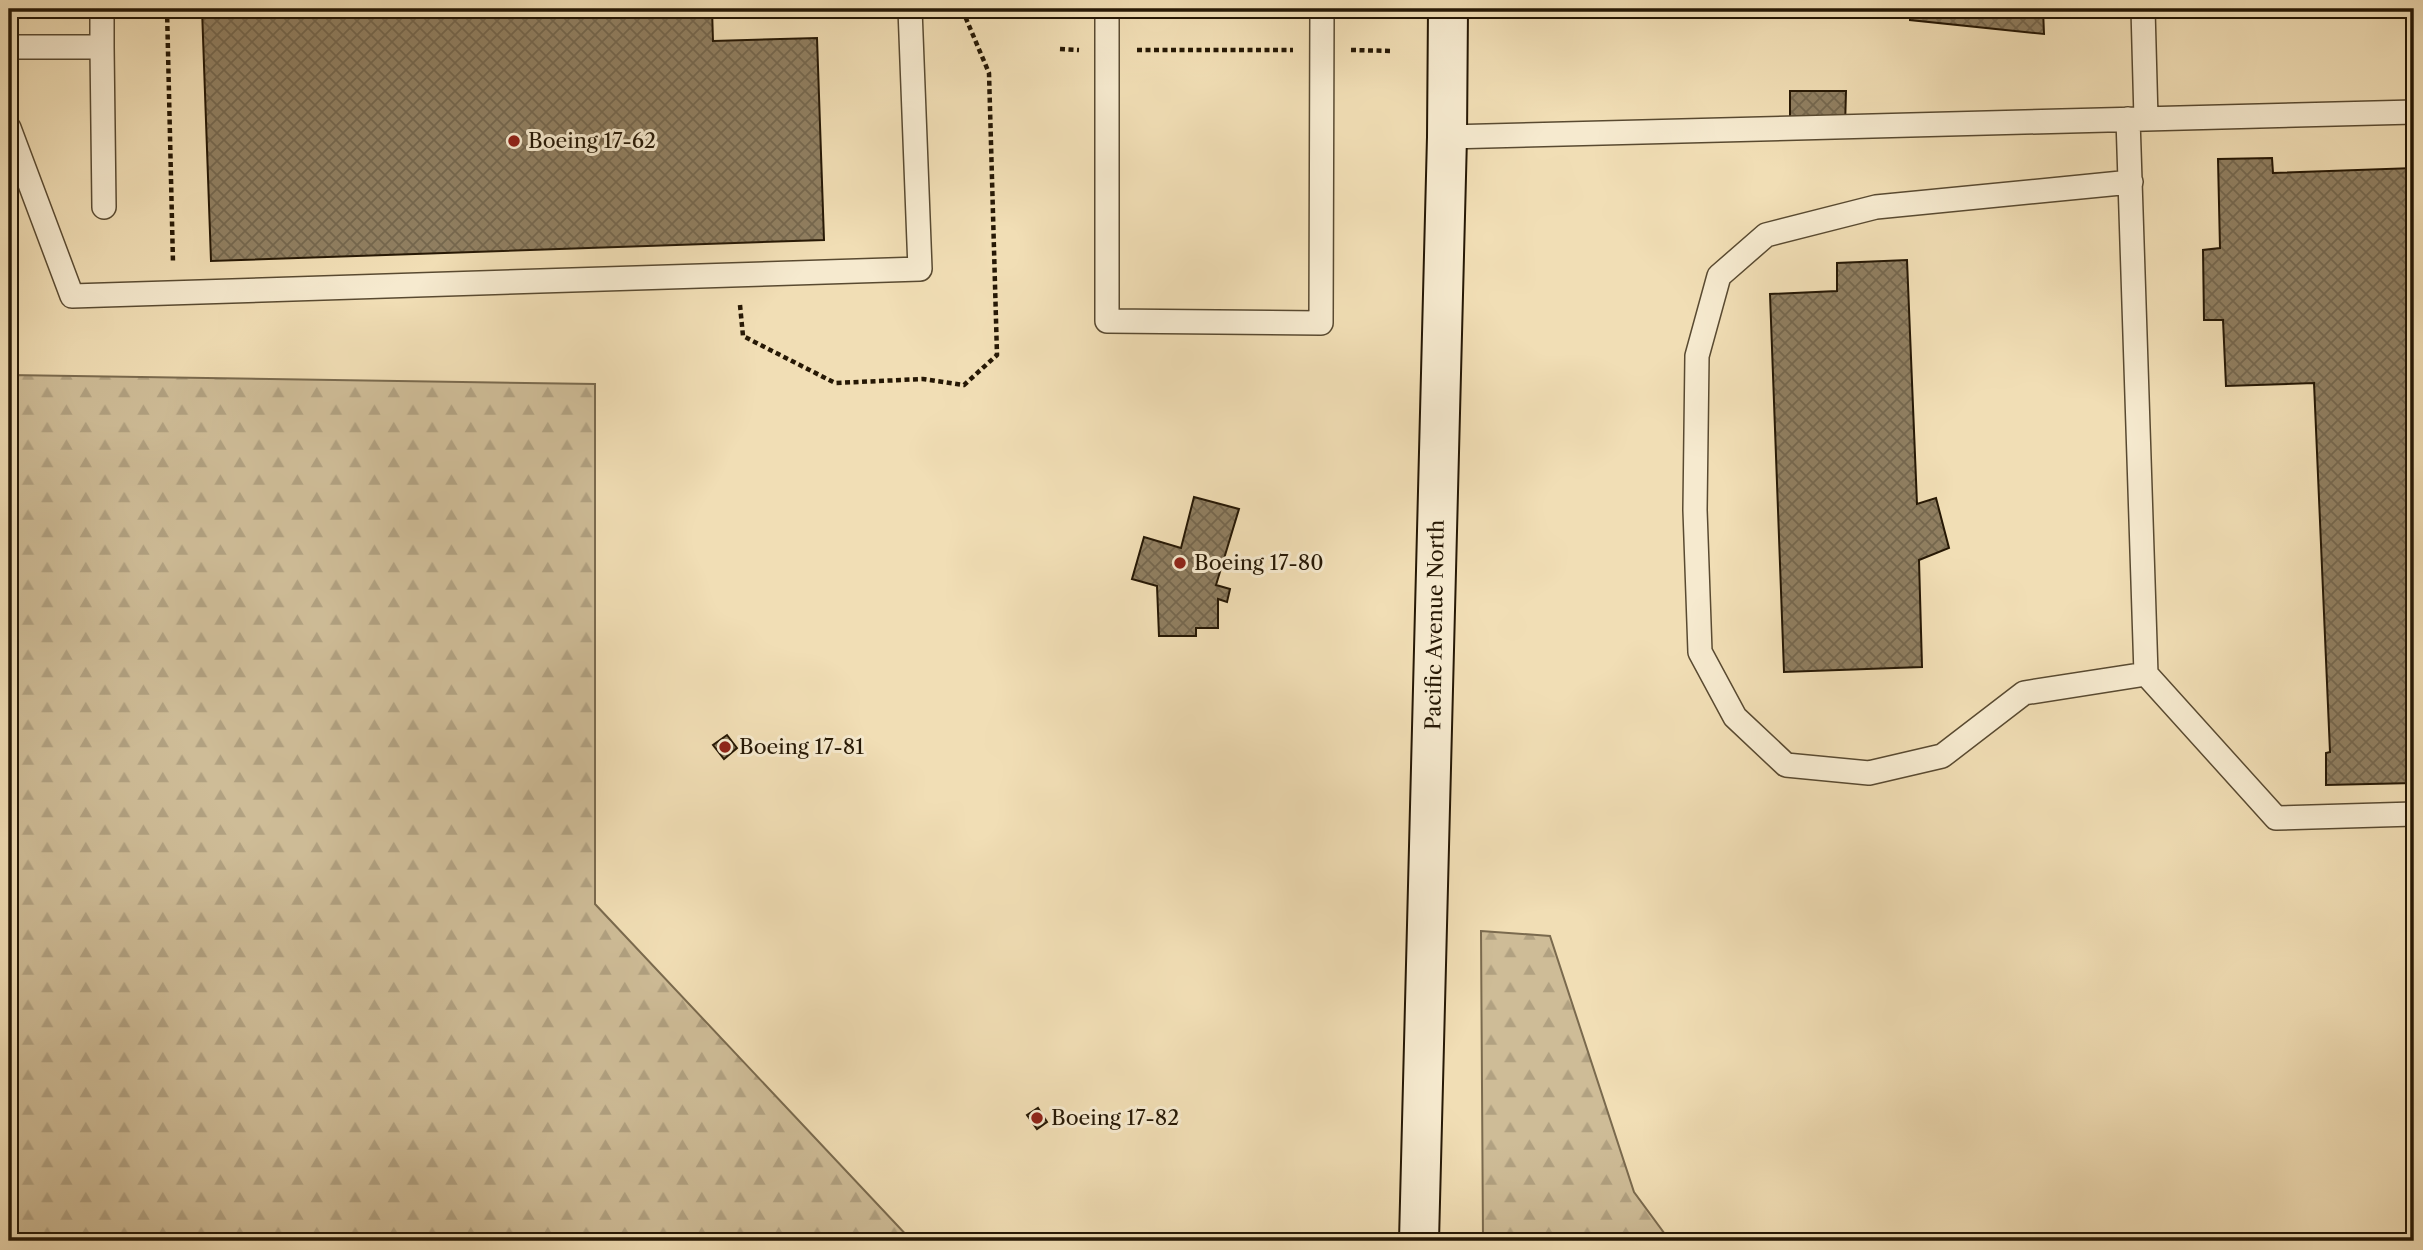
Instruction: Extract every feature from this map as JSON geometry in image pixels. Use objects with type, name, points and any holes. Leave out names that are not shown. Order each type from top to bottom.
[{"type":"street","name":"Pacific Avenue North","points":[[1419,1241],[1448,9]]},
{"type":"lane","points":[[102,9],[104,207]]},
{"type":"lane","points":[[9,128],[72,296],[920,269],[910,9]]},
{"type":"lane","points":[[1107,9],[1107,321],[1321,323],[1321,9]]},
{"type":"lane","points":[[2143,9],[2131,182],[2146,674],[2276,818],[2414,814]]},
{"type":"lane","points":[[9,47],[102,47]]},
{"type":"lane","points":[[1447,137],[2414,112]]},
{"type":"lane","points":[[2131,182],[1876,207],[1766,235],[1718,276],[1698,356],[1695,510],[1700,652],[1734,717],[1786,765],[1869,773],[1942,756],[2024,693],[2146,674]]},
{"type":"path","points":[[9,10],[31,9]]},
{"type":"path","points":[[1060,49],[1392,51]]},
{"type":"green space","points":[[9,375],[595,384],[595,904],[912,1241],[9,1241]]},
{"type":"green space","points":[[1481,931],[1550,936],[1634,1192],[1670,1241],[1483,1241]]},
{"type":"building","name":"Boeing 17-62","points":[[202,9],[712,9],[713,41],[817,38],[824,240],[211,261]]},
{"type":"building","points":[[1910,9],[2043,9],[2044,34],[1910,20]]},
{"type":"building","points":[[1790,91],[1846,91],[1845,127],[1790,127]]},
{"type":"building","points":[[2272,158],[2273,173],[2414,168],[2414,783],[2326,785],[2326,753],[2330,752],[2314,383],[2226,386],[2223,320],[2204,320],[2203,250],[2220,248],[2218,159]]},
{"type":"building","points":[[1907,260],[1917,504],[1936,498],[1949,548],[1919,560],[1922,667],[1784,672],[1770,294],[1837,291],[1837,263]]},
{"type":"building","name":"Boeing 17-80","points":[[1194,497],[1239,509],[1216,585],[1230,589],[1227,602],[1218,599],[1218,628],[1196,628],[1196,636],[1159,636],[1157,586],[1132,579],[1144,537],[1181,548]]},
{"type":"building","name":"Boeing 17-81","points":[[727,735],[737,748],[724,759],[713,745]]},
{"type":"building","name":"Boeing 17-82","points":[[1038,1108],[1047,1122],[1037,1129],[1027,1115]]},
{"type":"place","name":"Boeing 17-62","points":[[514,141]]},
{"type":"place","name":"Boeing 17-80","points":[[1180,563]]},
{"type":"place","name":"Boeing 17-81","points":[[725,747]]},
{"type":"place","name":"Boeing 17-82","points":[[1037,1118]]}]
